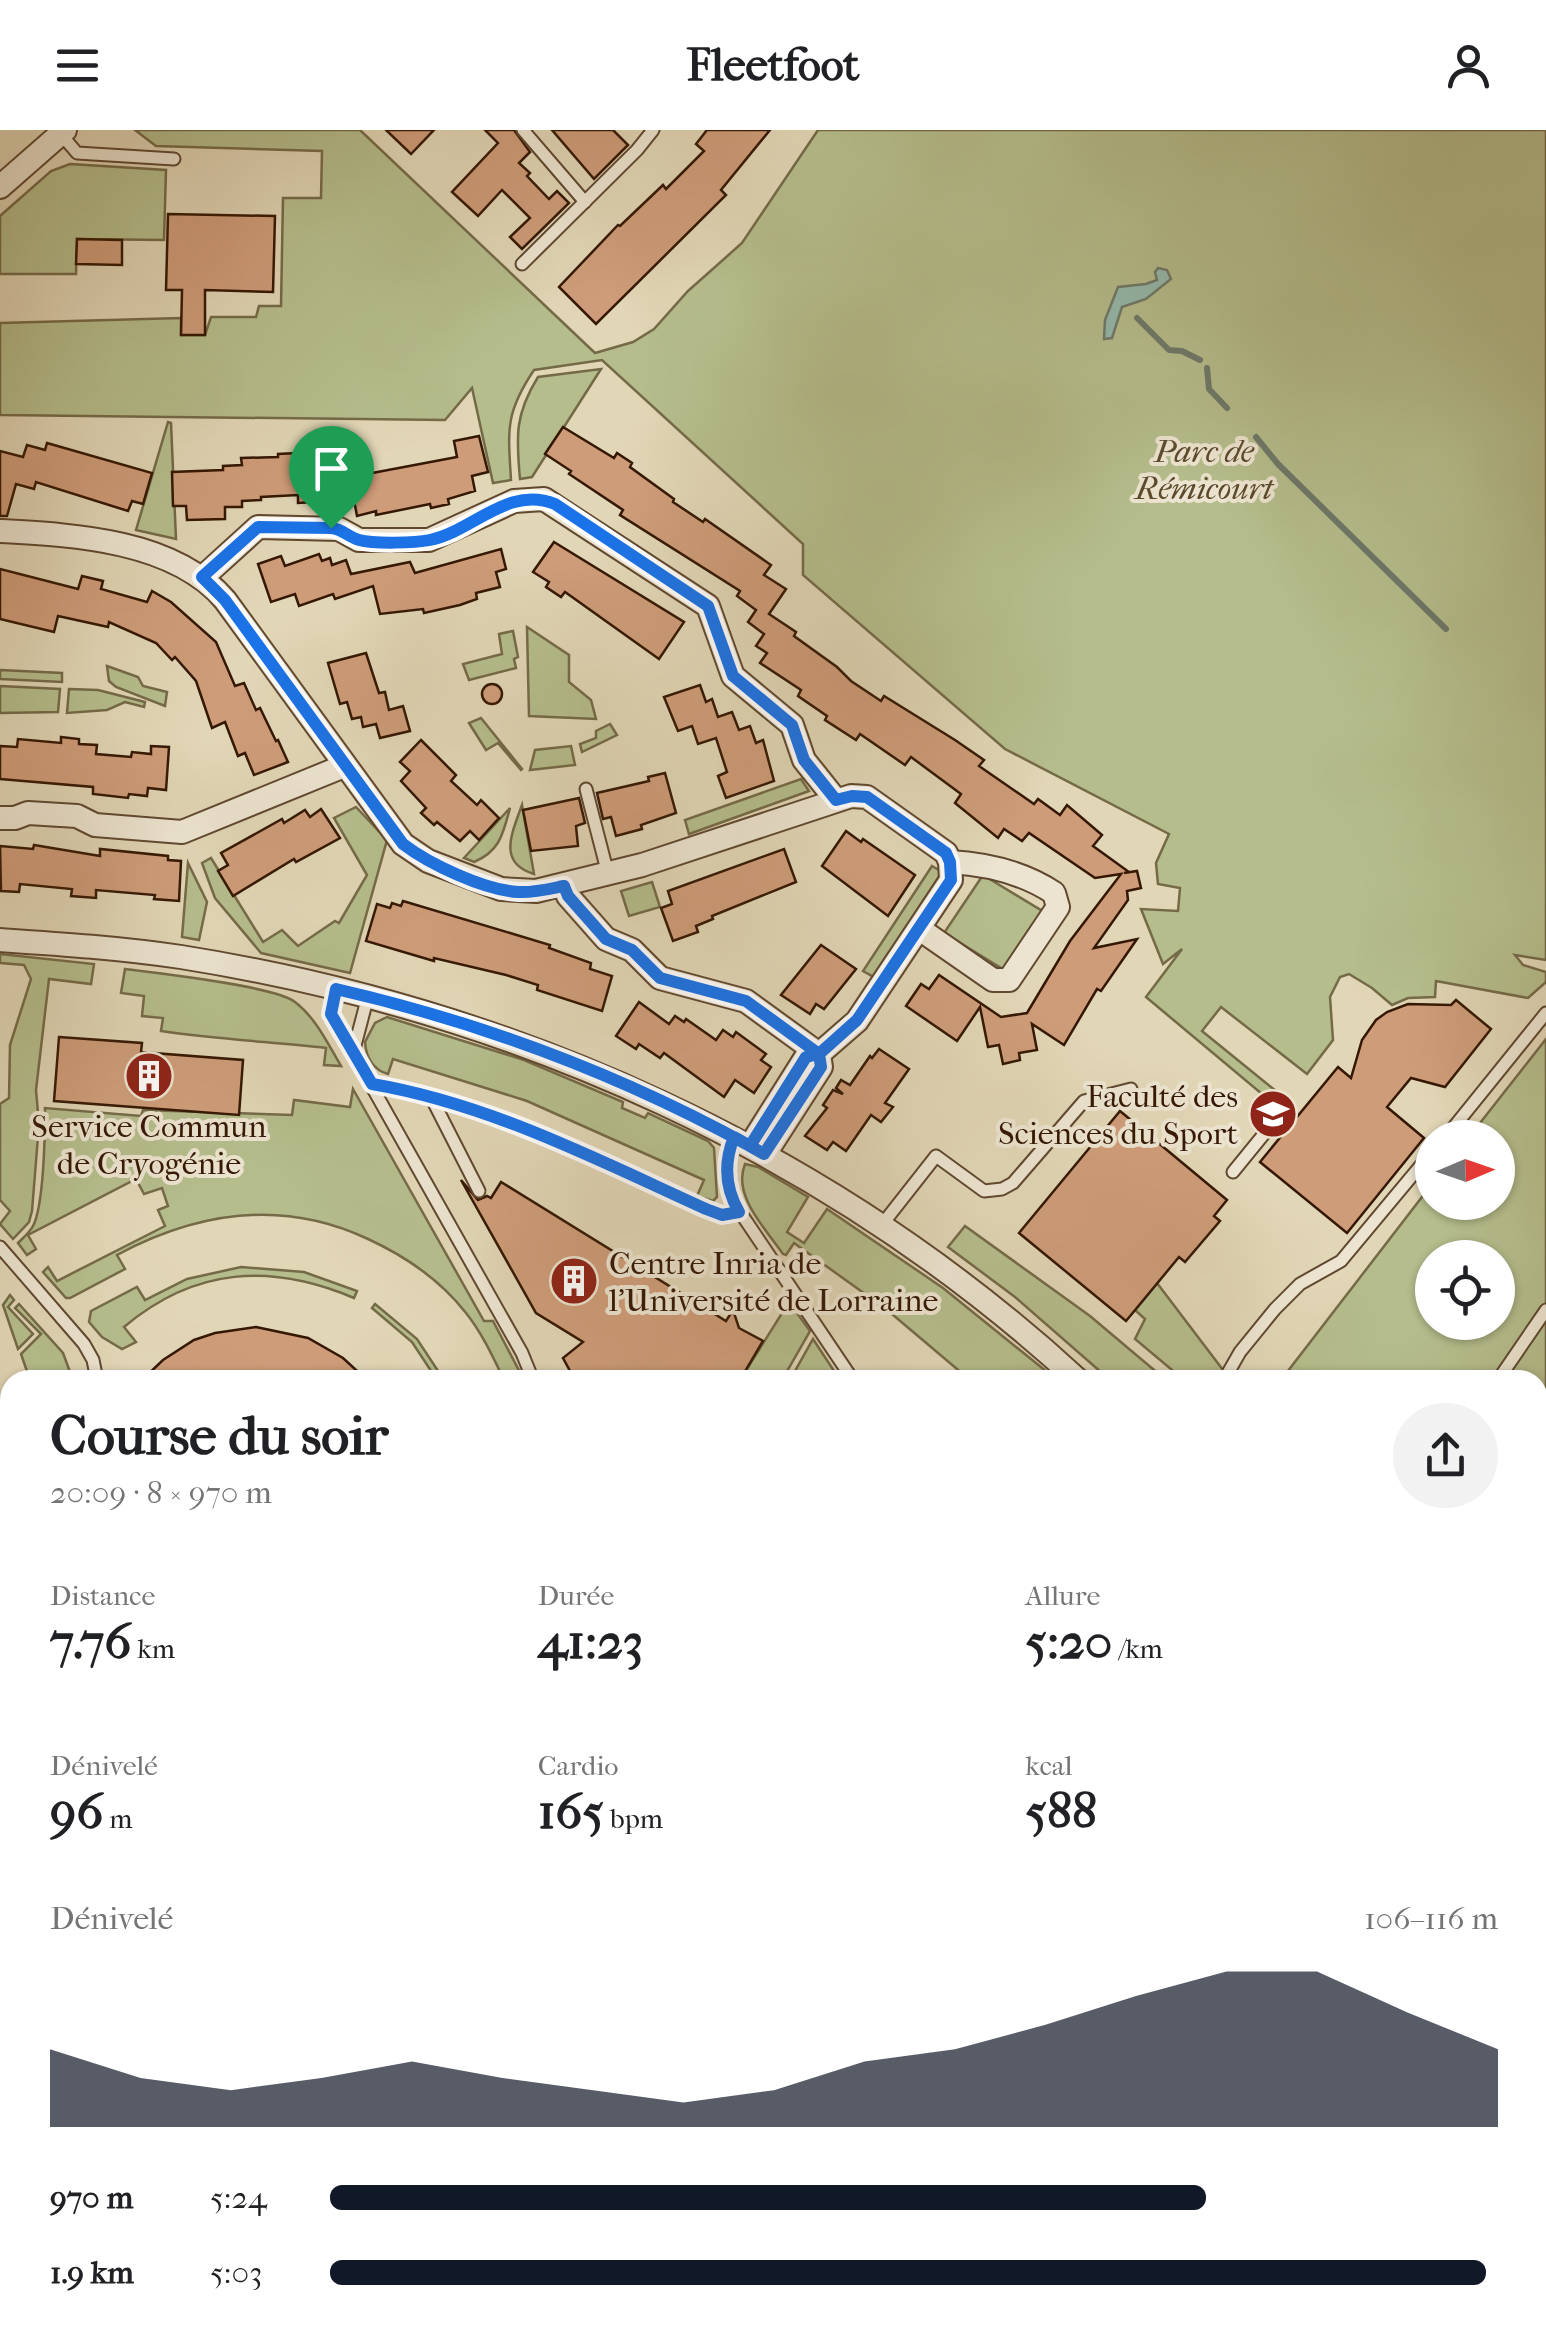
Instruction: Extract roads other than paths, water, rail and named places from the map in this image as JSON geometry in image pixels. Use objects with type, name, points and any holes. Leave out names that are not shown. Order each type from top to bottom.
[{"type":"street","points":[[0,187],[63,132]]},
{"type":"street","points":[[202,577],[258,527],[339,528],[359,540],[429,540],[514,501],[544,500],[708,606],[733,676],[792,725],[804,760],[836,800]]},
{"type":"street","points":[[0,531],[150,551],[202,577],[225,600],[403,844],[428,860],[500,889],[536,891],[564,886],[724,840],[836,800],[867,797],[946,853],[951,880],[857,1020],[819,1054]]},
{"type":"street","points":[[0,818],[15,818],[28,812],[77,816],[95,826],[182,832],[344,766]]},
{"type":"street","points":[[921,930],[994,980],[1008,980],[1058,907],[1054,892],[1044,886],[996,868],[950,862]]},
{"type":"street","points":[[564,886],[568,896],[606,939],[632,950],[660,978],[746,1001],[819,1054],[821,1067],[749,1146]]},
{"type":"street","points":[[0,940],[179,957],[368,996],[491,1033],[584,1068],[653,1096],[749,1146],[881,1226],[974,1292],[1066,1370]]},
{"type":"lane","points":[[524,130],[585,202]]},
{"type":"lane","points":[[522,264],[653,130]]},
{"type":"lane","points":[[63,132],[78,153],[174,159]]},
{"type":"lane","points":[[586,788],[608,874]]},
{"type":"lane","points":[[336,989],[331,1014],[530,1370]]},
{"type":"lane","points":[[353,1053],[368,996]]},
{"type":"lane","points":[[1460,1120],[1546,1013]]},
{"type":"lane","points":[[372,1084],[430,1095],[550,1138],[706,1209],[722,1215],[739,1212]]},
{"type":"lane","points":[[881,1226],[936,1156],[984,1191],[1002,1189],[1013,1183],[1084,1101],[1131,1089]]},
{"type":"lane","points":[[430,1095],[480,1191]]},
{"type":"lane","points":[[1233,1172],[1264,1134]]},
{"type":"lane","points":[[749,1146],[727,1177],[729,1192],[846,1370]]},
{"type":"lane","points":[[1230,1370],[1275,1309],[1300,1284],[1341,1261],[1415,1172]]},
{"type":"lane","points":[[0,1248],[84,1344],[95,1370]]},
{"type":"lane","points":[[1505,1370],[1546,1310]]},
{"type":"water","points":[[1158,268],[1167,270],[1171,279],[1146,299],[1122,307],[1112,338],[1104,339],[1105,320],[1118,287],[1157,280]]},
{"type":"waterway","points":[[1137,318],[1169,350],[1182,351],[1200,360]]},
{"type":"waterway","points":[[1207,368],[1209,389],[1227,408]]},
{"type":"waterway","points":[[1256,437],[1278,464],[1446,629]]},
{"type":"place","name":"Service Commun de Cryogénie","points":[[149,1076]]},
{"type":"place","name":"Faculté des Sciences du Sport","points":[[1273,1114]]},
{"type":"place","name":"Centre Inria de l'Université de Lorraine","points":[[574,1281]]},
{"type":"park label","name":"Parc de Rémicourt","points":[[1204,470]]}]
